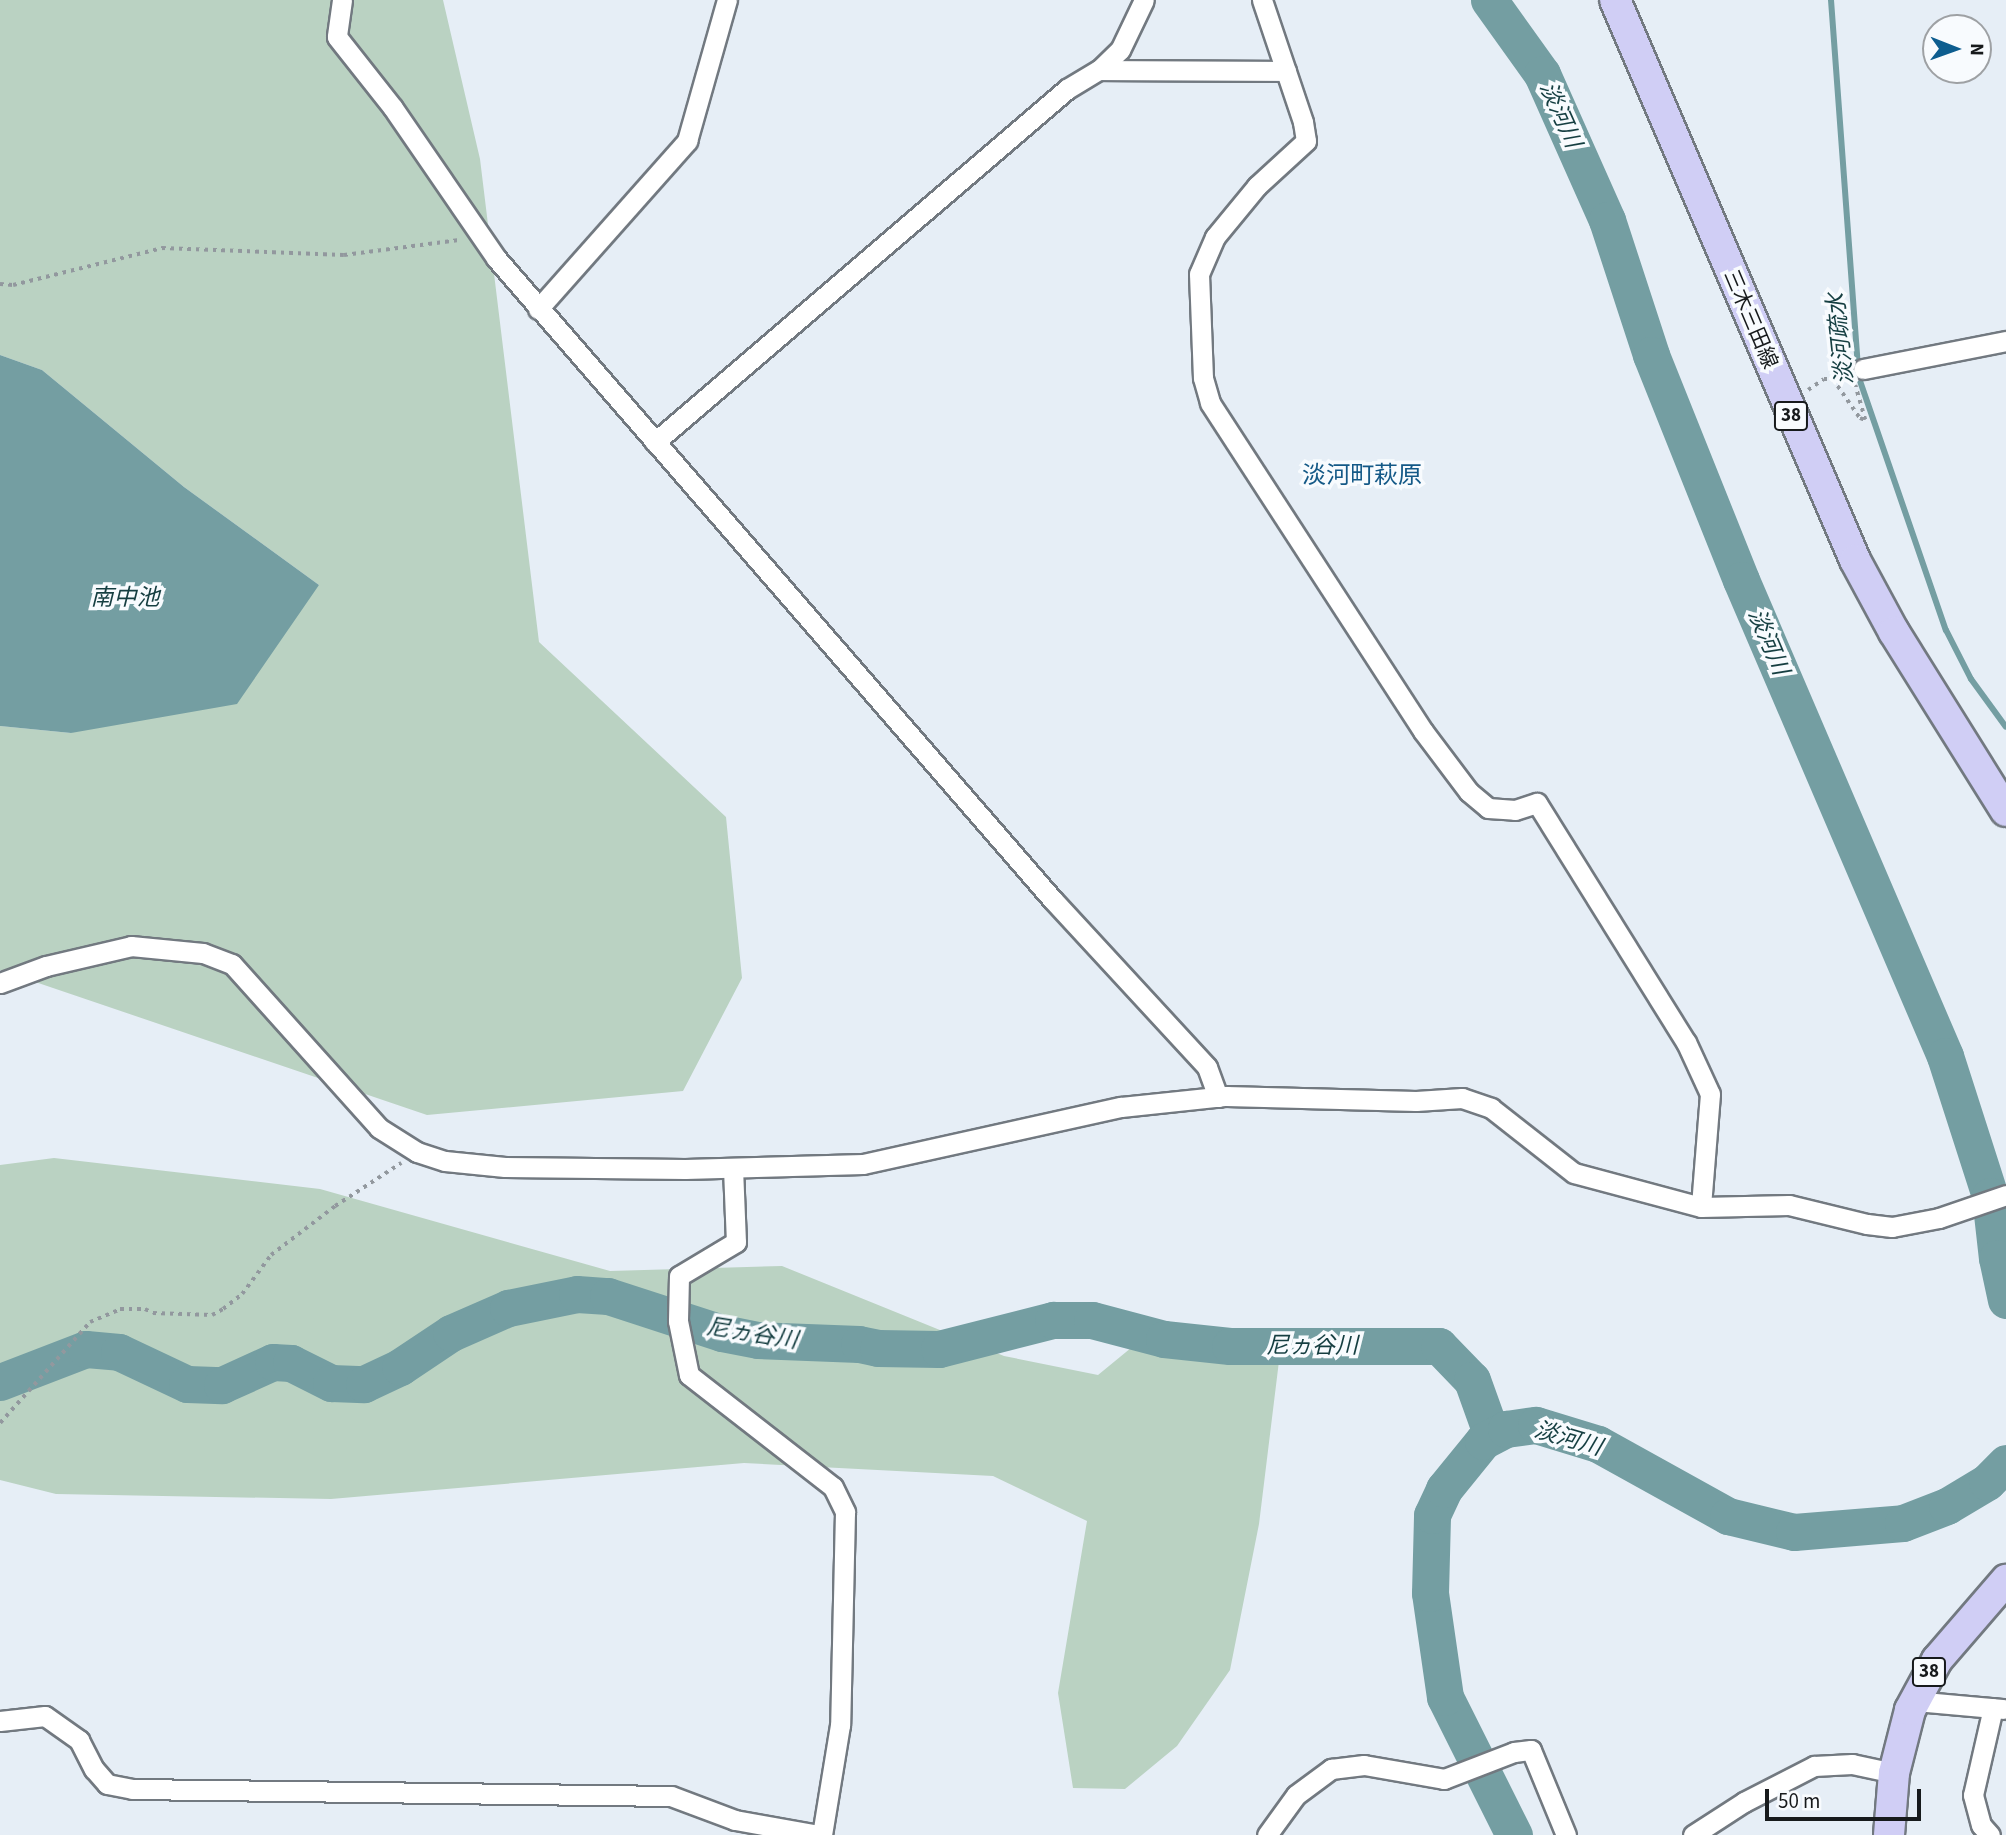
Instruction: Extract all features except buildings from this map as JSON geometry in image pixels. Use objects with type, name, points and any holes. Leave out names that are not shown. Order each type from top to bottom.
[{"type":"main road","name":"三木三田線","points":[[1615,0],[1786,403],[1863,576],[2006,811]]},
{"type":"main road","name":"38","points":[[1889,1831],[1894,1779],[1914,1701],[1937,1660],[2006,1580]]},
{"type":"street","points":[[342,0],[337,37],[393,108],[482,237],[538,309],[1053,900],[1206,1067],[1218,1097]]},
{"type":"street","points":[[538,309],[687,141],[727,0]]},
{"type":"street","points":[[655,442],[1067,89],[1098,70],[1120,50],[1144,0]]},
{"type":"street","points":[[1262,0],[1306,141],[1256,186],[1215,237],[1199,274],[1203,378],[1210,403],[1469,792],[1488,808],[1515,810],[1537,803],[1686,1042],[1710,1094],[1700,1207]]},
{"type":"street","points":[[1098,70],[1286,71]]},
{"type":"street","points":[[1858,375],[2006,341]]},
{"type":"street","points":[[0,983],[46,966],[131,946],[202,953],[232,964],[379,1128],[417,1152],[445,1161],[505,1167],[733,1168],[863,1164],[1108,1109],[1218,1097],[1469,1099],[1491,1108],[1574,1173],[1700,1207],[1789,1205],[1886,1227],[1914,1224],[2006,1195]]},
{"type":"street","points":[[0,1721],[45,1716],[79,1740],[94,1769],[107,1784],[132,1788],[671,1796],[735,1820],[820,1835],[840,1726],[845,1511],[833,1487],[689,1375],[678,1321],[679,1276],[736,1242],[733,1168]]},
{"type":"street","points":[[1914,1701],[2000,1709],[1973,1795],[1981,1825],[1990,1835]]},
{"type":"street","points":[[1267,1835],[1296,1795],[1331,1769],[1364,1765],[1444,1779],[1531,1749],[1566,1835]]},
{"type":"street","points":[[1692,1835],[1753,1797],[1814,1766],[1852,1764],[1894,1779]]},
{"type":"path","points":[[0,284],[13,285],[162,248],[344,255],[482,237]]},
{"type":"path","points":[[1786,403],[1821,380],[1830,378],[1839,385],[1860,418],[1865,420],[1858,375]]},
{"type":"path","points":[[0,1423],[90,1322],[120,1309],[145,1309],[153,1314],[212,1314],[223,1309],[242,1294],[271,1255],[335,1206],[417,1152]]},
{"type":"green space","points":[[0,0],[443,0],[480,159],[539,642],[726,817],[742,978],[683,1091],[427,1115],[0,970],[0,726],[71,733],[319,585],[184,487],[42,370],[0,355]]},
{"type":"green space","points":[[54,1158],[320,1189],[610,1271],[782,1266],[1004,1356],[1098,1375],[1159,1325],[1279,1361],[1259,1524],[1230,1670],[1177,1746],[1125,1789],[1073,1788],[1058,1693],[1087,1521],[993,1476],[744,1463],[331,1499],[56,1494],[0,1480],[0,1165]]},
{"type":"water","name":"南中池","points":[[0,355],[42,370],[184,487],[319,585],[237,704],[71,733],[0,726]]},
{"type":"waterway","name":"淡河川","points":[[1489,0],[1542,74],[1607,220],[1651,355],[1741,580],[1945,1056],[1990,1196],[1997,1258],[2006,1300]]},
{"type":"waterway","name":"淡河疏水","points":[[1831,0],[1859,378],[1946,630],[1971,679],[2006,727]]},
{"type":"waterway","name":"尼ヵ谷川","points":[[0,1382],[86,1349],[119,1352],[187,1384],[222,1385],[273,1362],[291,1363],[331,1383],[364,1384],[400,1367],[451,1333],[508,1308],[577,1294],[608,1296],[722,1333],[758,1340],[859,1344],[878,1348],[939,1349],[1053,1320],[1092,1320],[1164,1339],[1230,1346],[1439,1346],[1472,1380],[1492,1436]]},
{"type":"waterway","name":"淡河川","points":[[1514,1835],[1445,1697],[1430,1593],[1432,1515],[1444,1489],[1483,1441],[1506,1429],[1536,1425],[1598,1444],[1728,1516],[1794,1532],[1903,1523],[1947,1506],[1987,1482],[2006,1463]]},
{"type":"district","name":"淡河町萩原","points":[[1362,476]]}]
